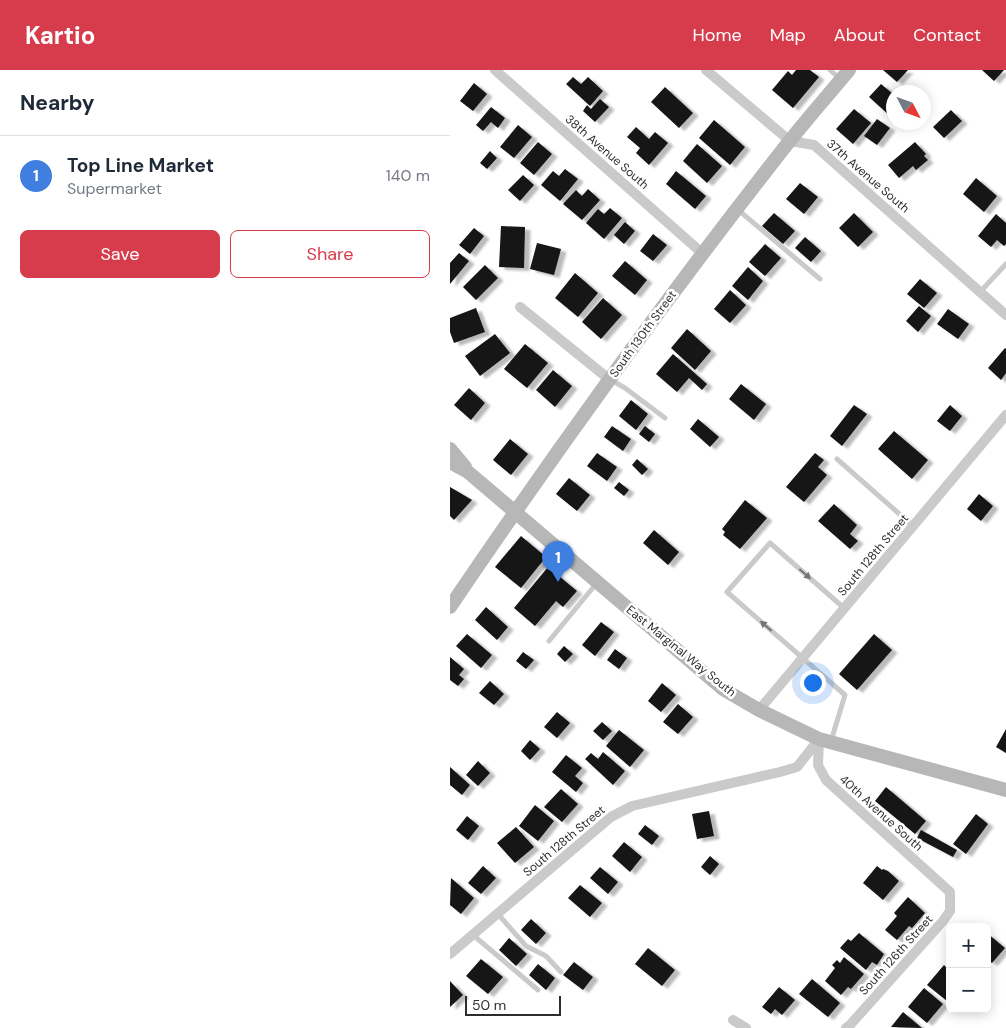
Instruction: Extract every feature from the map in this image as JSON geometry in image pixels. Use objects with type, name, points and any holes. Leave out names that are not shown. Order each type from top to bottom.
[{"type":"street","name":"38th Avenue South","points":[[495,70],[702,252]]},
{"type":"street","name":"37th Avenue South","points":[[706,70],[790,140],[814,145],[1006,315]]},
{"type":"street","name":"South 130th Street","points":[[450,607],[515,511],[702,252],[790,140],[845,75]]},
{"type":"street","points":[[520,307],[610,380]]},
{"type":"street","name":"South 128th Street","points":[[759,710],[1006,415]]},
{"type":"street","points":[[450,449],[468,472]]},
{"type":"street","name":"East Marginal Way South","points":[[450,462],[468,472],[723,688],[759,710],[824,741],[1006,790]]},
{"type":"street","name":"South 128th Street","points":[[450,954],[611,817],[632,806],[797,767],[824,741]]},
{"type":"street","name":"40th Avenue South","points":[[824,741],[818,765],[826,780],[950,892]]},
{"type":"street","name":"South 126th Street","points":[[846,1028],[943,921],[950,911],[950,892]]},
{"type":"street","points":[[732,1020],[746,1028]]},
{"type":"lane","points":[[830,70],[845,75]]},
{"type":"lane","points":[[736,209],[820,279]]},
{"type":"lane","points":[[980,292],[1006,264]]},
{"type":"lane","points":[[610,380],[625,388],[665,418]]},
{"type":"lane","points":[[837,458],[913,526]]},
{"type":"lane","points":[[824,741],[845,695],[728,592],[770,543],[844,608]]},
{"type":"lane","points":[[549,641],[598,582]]},
{"type":"lane","points":[[497,914],[526,946],[546,956],[561,972]]},
{"type":"lane","points":[[473,934],[538,990]]},
{"type":"building","points":[[796,70],[810,70],[819,77],[793,108],[772,90],[788,71],[792,75]]},
{"type":"building","points":[[883,70],[908,70],[897,82]]},
{"type":"building","points":[[982,70],[1004,70],[994,81]]},
{"type":"building","points":[[573,77],[581,84],[588,77],[603,91],[590,106],[566,84]]},
{"type":"building","points":[[474,83],[487,94],[473,111],[460,101]]},
{"type":"building","points":[[881,84],[886,88],[886,112],[869,97]]},
{"type":"building","points":[[665,87],[693,113],[679,128],[651,102]]},
{"type":"building","points":[[600,99],[609,107],[595,122],[583,111],[587,105],[591,109]]},
{"type":"building","points":[[491,107],[505,118],[498,128],[491,122],[483,131],[476,125]]},
{"type":"building","points":[[854,109],[871,123],[853,144],[836,129]]},
{"type":"building","points":[[951,110],[962,121],[944,138],[933,127]]},
{"type":"building","points":[[877,119],[886,125],[886,130],[888,130],[877,145],[864,136]]},
{"type":"building","points":[[714,120],[745,147],[730,165],[699,138]]},
{"type":"building","points":[[518,125],[532,137],[514,158],[500,147]]},
{"type":"building","points":[[636,127],[649,139],[655,132],[668,143],[649,165],[636,153],[640,148],[627,137]]},
{"type":"building","points":[[538,142],[552,154],[534,175],[520,163]]},
{"type":"building","points":[[915,142],[926,154],[924,156],[928,160],[916,170],[913,166],[899,178],[888,165]]},
{"type":"building","points":[[697,144],[722,166],[707,183],[683,161]]},
{"type":"building","points":[[490,151],[497,158],[487,169],[480,163]]},
{"type":"building","points":[[565,169],[578,179],[560,201],[541,185],[553,171],[559,176]]},
{"type":"building","points":[[676,171],[706,196],[695,209],[666,184]]},
{"type":"building","points":[[523,175],[534,185],[520,201],[508,190]]},
{"type":"building","points":[[976,178],[997,196],[984,212],[963,194]]},
{"type":"building","points":[[800,183],[818,197],[804,214],[786,199]]},
{"type":"building","points":[[588,189],[600,200],[582,220],[563,204],[576,190],[582,196]]},
{"type":"building","points":[[610,208],[622,218],[604,239],[586,223],[598,209],[604,214]]},
{"type":"building","points":[[774,213],[795,231],[783,244],[762,226]]},
{"type":"building","points":[[854,213],[873,232],[858,247],[839,228]]},
{"type":"building","points":[[996,214],[1006,223],[1006,244],[1004,246],[997,240],[991,247],[978,236]]},
{"type":"building","points":[[625,222],[635,231],[624,244],[614,235]]},
{"type":"building","points":[[501,226],[525,227],[524,268],[499,267]]},
{"type":"building","points":[[474,228],[484,236],[470,254],[459,245]]},
{"type":"building","points":[[653,234],[667,245],[653,261],[640,251]]},
{"type":"building","points":[[805,237],[821,251],[811,262],[795,248]]},
{"type":"building","points":[[537,243],[561,249],[554,275],[530,269]]},
{"type":"building","points":[[765,244],[781,258],[765,276],[749,262]]},
{"type":"building","points":[[459,253],[469,261],[450,284],[450,263]]},
{"type":"building","points":[[625,261],[647,280],[635,295],[612,276]]},
{"type":"building","points":[[485,265],[498,278],[476,300],[463,287]]},
{"type":"building","points":[[748,267],[763,281],[748,300],[732,286]]},
{"type":"building","points":[[575,273],[598,293],[578,317],[555,298]]},
{"type":"building","points":[[920,279],[937,293],[924,308],[907,294]]},
{"type":"building","points":[[730,290],[746,305],[730,323],[714,309]]},
{"type":"building","points":[[603,298],[622,315],[601,339],[582,322]]},
{"type":"building","points":[[919,306],[931,316],[918,332],[906,321]]},
{"type":"building","points":[[476,308],[485,332],[454,343],[450,332],[450,318]]},
{"type":"building","points":[[948,309],[969,324],[958,339],[937,324]]},
{"type":"building","points":[[687,329],[711,351],[695,370],[671,348]]},
{"type":"building","points":[[495,334],[510,353],[480,376],[465,356]]},
{"type":"building","points":[[525,344],[548,363],[527,388],[504,369]]},
{"type":"building","points":[[1005,348],[1006,373],[1001,380],[988,368]]},
{"type":"building","points":[[673,354],[707,384],[702,390],[689,378],[677,392],[656,374]]},
{"type":"building","points":[[553,370],[572,386],[555,407],[536,390]]},
{"type":"building","points":[[741,384],[766,404],[754,420],[729,399]]},
{"type":"building","points":[[469,388],[485,403],[471,420],[454,405]]},
{"type":"building","points":[[631,400],[648,414],[636,430],[619,416]]},
{"type":"building","points":[[854,405],[867,414],[842,446],[830,436]]},
{"type":"building","points":[[950,405],[962,416],[950,431],[937,421]]},
{"type":"building","points":[[698,419],[719,437],[710,447],[690,429]]},
{"type":"building","points":[[612,426],[631,439],[623,451],[604,437]]},
{"type":"building","points":[[645,426],[655,434],[649,442],[639,434]]},
{"type":"building","points":[[894,431],[928,460],[912,479],[878,449]]},
{"type":"building","points":[[510,439],[528,454],[511,475],[493,460]]},
{"type":"building","points":[[597,453],[617,467],[607,481],[587,466]]},
{"type":"building","points":[[815,453],[824,460],[818,467],[827,475],[804,502],[786,487]]},
{"type":"building","points":[[637,459],[648,469],[642,475],[632,465]]},
{"type":"building","points":[[569,478],[590,495],[577,511],[556,494]]},
{"type":"building","points":[[619,482],[629,490],[624,496],[614,488]]},
{"type":"building","points":[[450,487],[472,500],[454,520],[450,516]]},
{"type":"building","points":[[979,494],[993,506],[981,521],[967,509]]},
{"type":"building","points":[[745,500],[767,518],[740,549],[723,535],[725,532],[722,529]]},
{"type":"building","points":[[834,504],[857,525],[850,534],[858,541],[850,549],[818,521]]},
{"type":"building","points":[[654,530],[679,552],[668,565],[643,543]]},
{"type":"building","points":[[521,536],[546,557],[521,588],[495,567]]},
{"type":"building","points":[[548,567],[577,591],[563,607],[556,601],[535,626],[514,608]]},
{"type":"building","points":[[486,607],[508,627],[497,640],[475,620]]},
{"type":"building","points":[[601,622],[614,632],[595,656],[582,645]]},
{"type":"building","points":[[467,634],[492,655],[481,668],[456,646]]},
{"type":"building","points":[[874,634],[892,650],[857,690],[839,674]]},
{"type":"building","points":[[564,646],[573,654],[565,662],[557,654]]},
{"type":"building","points":[[615,649],[627,658],[619,669],[607,660]]},
{"type":"building","points":[[523,652],[534,660],[526,669],[516,661]]},
{"type":"building","points":[[450,657],[464,669],[459,675],[464,679],[458,686],[450,680]]},
{"type":"building","points":[[490,681],[504,694],[494,705],[479,693]]},
{"type":"building","points":[[662,683],[676,695],[661,712],[648,701]]},
{"type":"building","points":[[678,704],[693,717],[678,734],[663,722]]},
{"type":"building","points":[[557,712],[570,723],[557,738],[544,727]]},
{"type":"building","points":[[602,722],[612,731],[603,740],[593,731]]},
{"type":"building","points":[[1006,729],[1006,753],[996,747]]},
{"type":"building","points":[[619,730],[644,750],[630,767],[606,746]]},
{"type":"building","points":[[530,740],[540,749],[530,760],[521,751]]},
{"type":"building","points":[[603,752],[625,771],[613,785],[585,759],[591,753],[598,759]]},
{"type":"building","points":[[566,755],[582,768],[575,776],[583,783],[576,792],[552,772]]},
{"type":"building","points":[[478,761],[490,773],[478,786],[466,775]]},
{"type":"building","points":[[450,767],[470,785],[462,795],[450,785]]},
{"type":"building","points":[[886,787],[926,821],[915,834],[875,801]]},
{"type":"building","points":[[561,789],[578,804],[562,822],[544,807]]},
{"type":"building","points":[[535,805],[554,821],[538,841],[519,826]]},
{"type":"building","points":[[709,811],[714,836],[697,839],[692,814]]},
{"type":"building","points":[[976,814],[988,824],[966,854],[953,844]]},
{"type":"building","points":[[467,816],[479,826],[468,840],[456,830]]},
{"type":"building","points":[[645,825],[659,836],[652,845],[638,834]]},
{"type":"building","points":[[516,827],[534,847],[515,863],[497,843]]},
{"type":"building","points":[[921,830],[957,850],[953,857],[917,838]]},
{"type":"building","points":[[624,842],[642,857],[630,872],[612,856]]},
{"type":"building","points":[[710,856],[719,864],[710,875],[701,867]]},
{"type":"building","points":[[483,866],[496,878],[481,894],[468,883]]},
{"type":"building","points":[[877,866],[882,870],[888,871],[899,881],[883,900],[863,883]]},
{"type":"building","points":[[600,867],[618,882],[608,894],[590,878]]},
{"type":"building","points":[[451,878],[474,898],[461,914],[450,905]]},
{"type":"building","points":[[580,885],[602,903],[590,917],[568,898]]},
{"type":"building","points":[[908,897],[925,913],[912,928],[909,926],[897,940],[885,930],[897,916],[894,913]]},
{"type":"building","points":[[531,919],[546,933],[536,944],[521,930]]},
{"type":"building","points":[[859,933],[884,954],[877,965],[872,962],[866,970],[840,948],[848,939],[851,941]]},
{"type":"building","points":[[991,936],[1005,948],[991,962]]},
{"type":"building","points":[[509,938],[527,954],[516,966],[499,950]]},
{"type":"building","points":[[648,948],[675,970],[662,986],[635,964]]},
{"type":"building","points":[[844,957],[864,974],[851,989],[848,987],[841,995],[825,981],[835,968],[832,965],[837,960],[840,963]]},
{"type":"building","points":[[481,959],[503,977],[488,994],[466,976]]},
{"type":"building","points":[[574,962],[593,977],[583,990],[563,975]]},
{"type":"building","points":[[538,964],[555,978],[546,990],[529,975]]},
{"type":"building","points":[[944,965],[946,967],[946,1000],[927,985]]},
{"type":"building","points":[[812,979],[840,1003],[828,1017],[799,994]]},
{"type":"building","points":[[450,981],[463,995],[450,1007]]},
{"type":"building","points":[[779,987],[795,1000],[782,1015],[775,1009],[771,1014],[762,1007]]},
{"type":"building","points":[[924,988],[943,1004],[927,1023],[908,1007]]},
{"type":"building","points":[[903,1012],[922,1028],[891,1027]]},
{"type":"place","name":"Top Line Market","points":[[558,582]]}]
